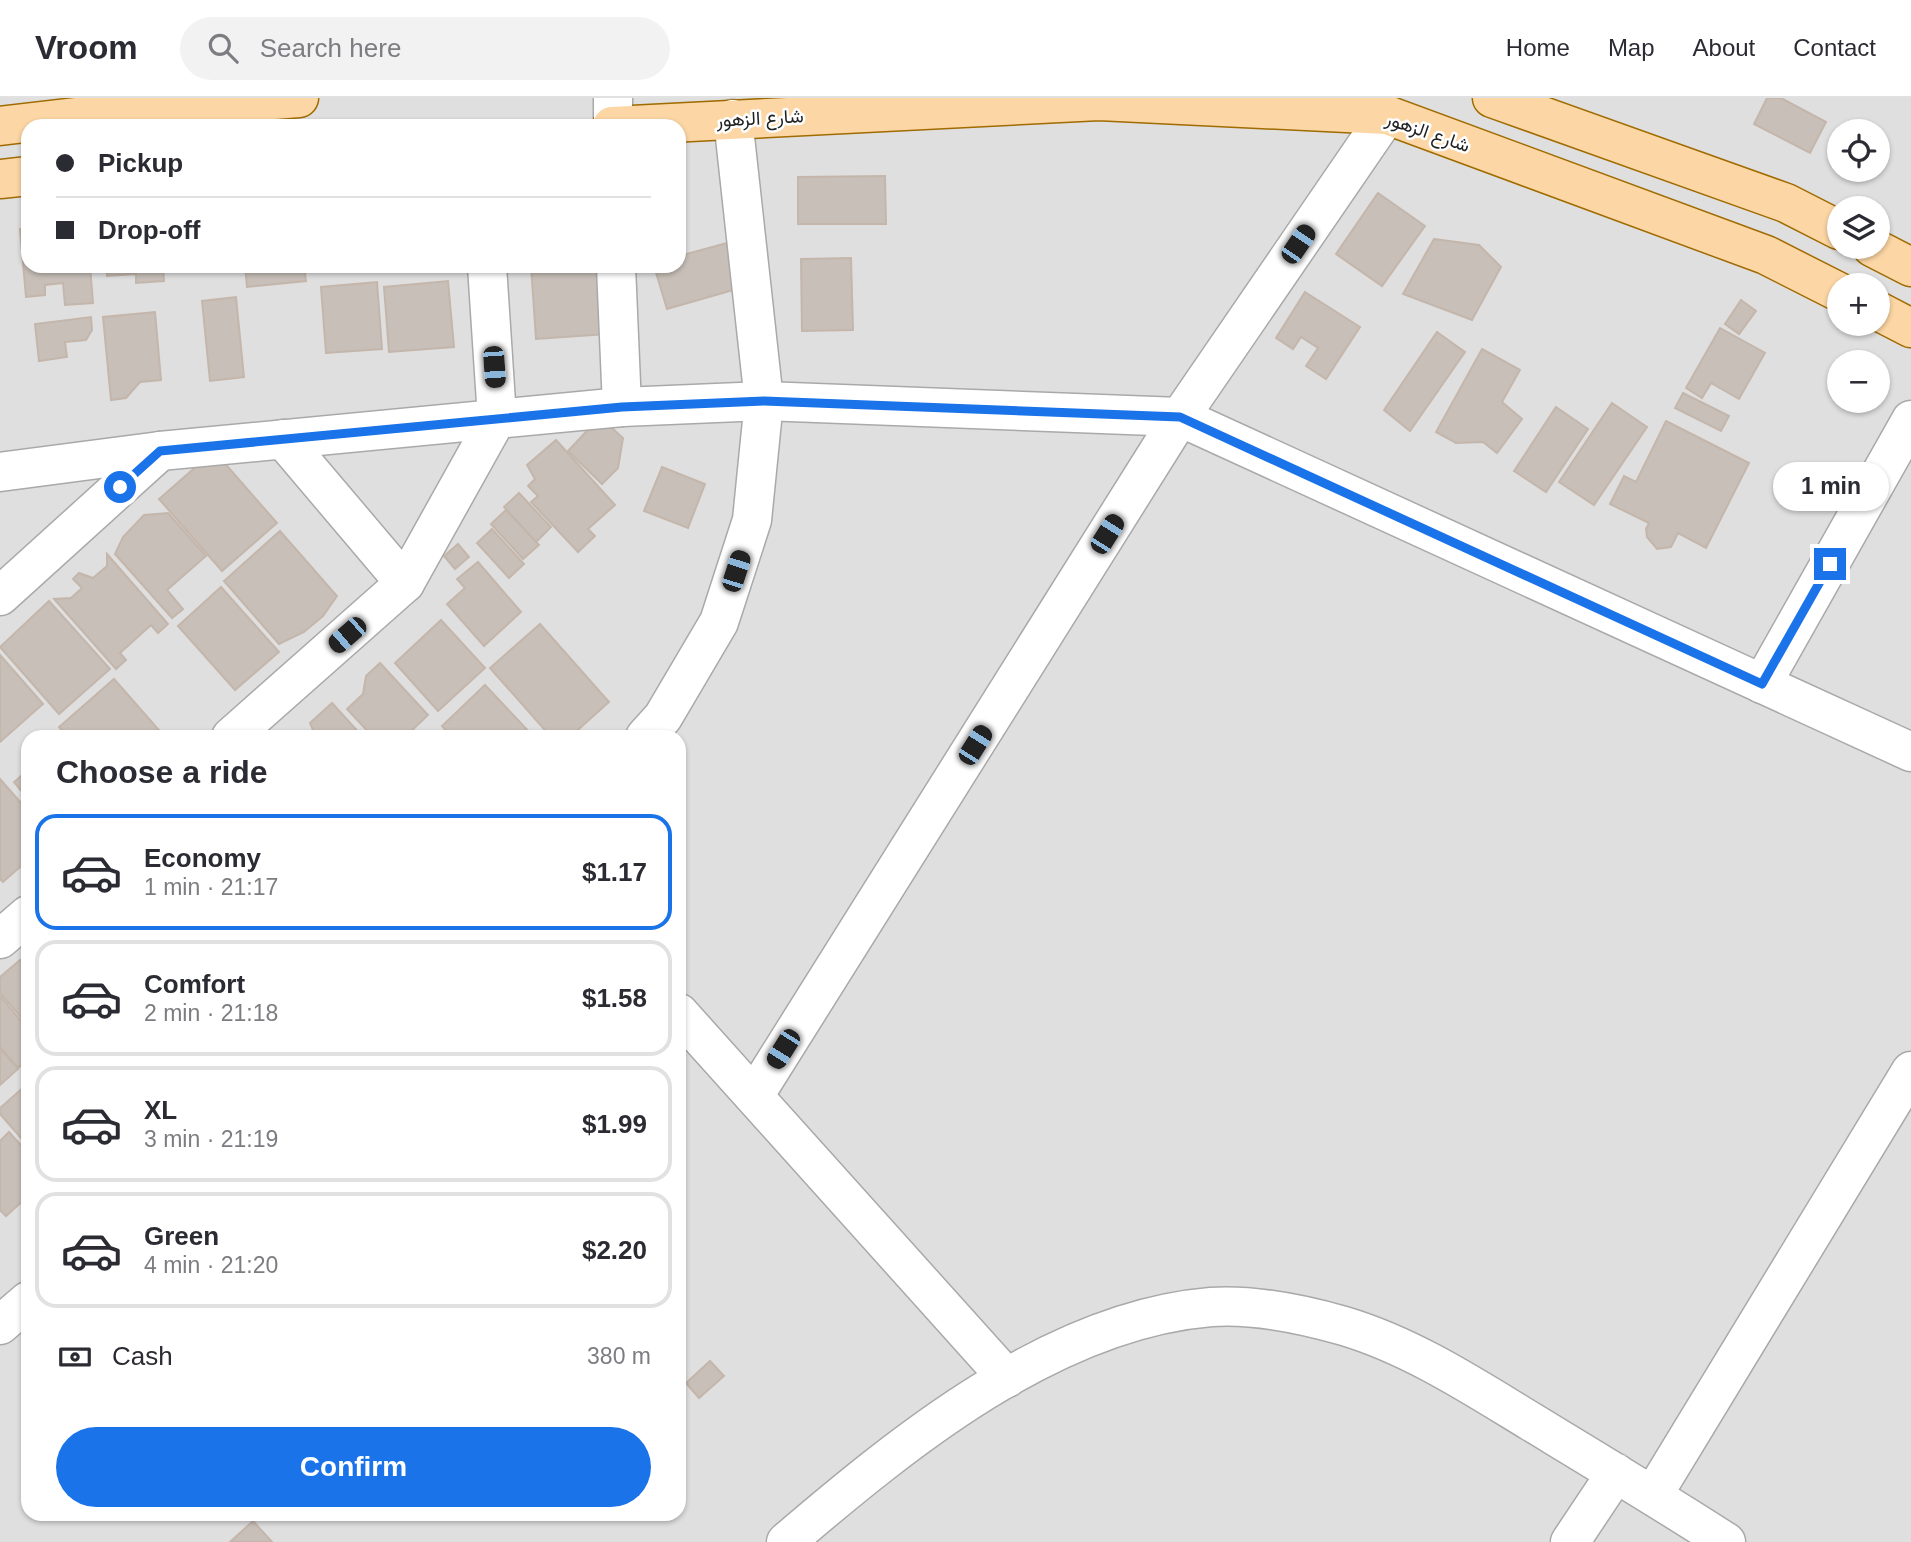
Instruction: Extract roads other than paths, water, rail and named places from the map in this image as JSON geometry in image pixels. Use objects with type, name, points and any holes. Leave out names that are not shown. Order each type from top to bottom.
[{"type":"main road","points":[[59,119],[299,98]]},
{"type":"main road","points":[[1492,98],[1786,203],[1827,224]]},
{"type":"main road","name":"شارع الزهور","points":[[686,122],[1099,101],[1387,115],[1766,255],[1827,286]]},
{"type":"main road","points":[[0,126],[21,124]]},
{"type":"main road","points":[[0,179],[21,177]]},
{"type":"main road","points":[[1766,255],[1786,203]]},
{"type":"main road","points":[[1890,256],[1911,267]]},
{"type":"main road","points":[[1890,318],[1911,328]]},
{"type":"street","points":[[613,98],[613,119]]},
{"type":"street","points":[[754,1096],[1180,417],[1387,115]]},
{"type":"street","points":[[651,730],[663,717],[719,622],[752,520],[764,401],[733,119]]},
{"type":"street","points":[[239,730],[405,583],[497,418],[487,273]]},
{"type":"street","points":[[616,273],[622,407]]},
{"type":"street","points":[[0,472],[160,451],[622,407],[764,401],[1180,417],[1911,752]]},
{"type":"street","points":[[1762,684],[1911,420]]},
{"type":"street","points":[[282,439],[405,583]]},
{"type":"street","points":[[0,596],[160,451]]},
{"type":"street","points":[[0,939],[21,921]]},
{"type":"street","points":[[686,1021],[1007,1378]]},
{"type":"street","points":[[1653,1495],[1911,1071]]},
{"type":"street","points":[[0,1325],[21,1307]]},
{"type":"street","points":[[786,1542],[864,1475],[961,1406],[1007,1378],[1071,1345],[1128,1323],[1169,1312],[1214,1307],[1303,1315],[1346,1327],[1446,1370],[1726,1542]]},
{"type":"street","points":[[1570,1542],[1616,1473]]}]
